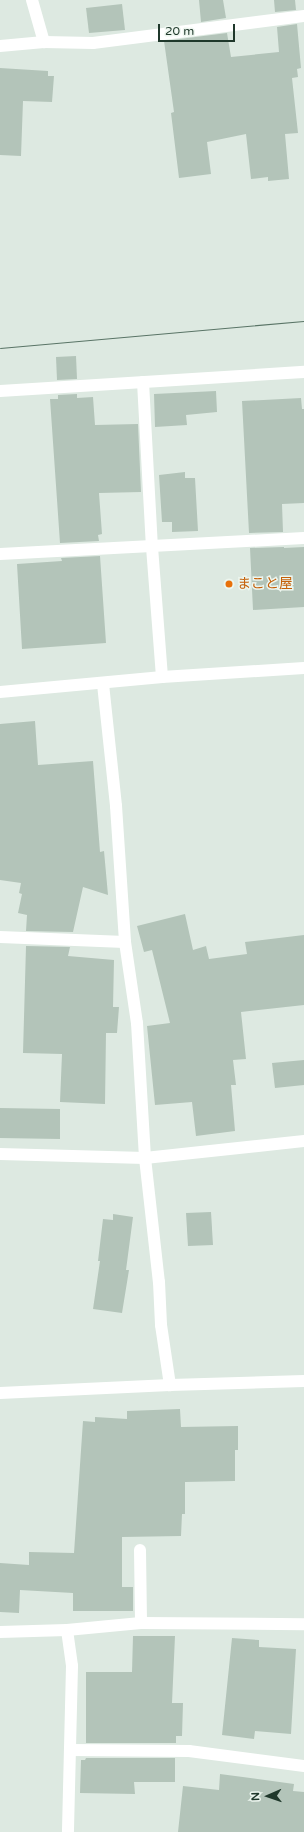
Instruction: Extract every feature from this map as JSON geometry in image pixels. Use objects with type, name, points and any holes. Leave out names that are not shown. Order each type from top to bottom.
[{"type":"street","points":[[32,0],[44,42]]},
{"type":"street","points":[[0,46],[44,42],[93,43],[304,16]]},
{"type":"street","points":[[0,392],[304,372]]},
{"type":"street","points":[[143,382],[152,546],[162,677]]},
{"type":"street","points":[[0,554],[304,538]]},
{"type":"street","points":[[0,692],[104,684],[162,677],[304,668]]},
{"type":"street","points":[[104,684],[110,759],[116,806],[125,942],[137,1023],[145,1158],[159,1282],[161,1325],[170,1384]]},
{"type":"street","points":[[0,937],[125,942]]},
{"type":"street","points":[[0,1154],[145,1158],[304,1140]]},
{"type":"street","points":[[0,1393],[170,1384],[304,1381]]},
{"type":"street","points":[[140,1550],[140,1623]]},
{"type":"street","points":[[0,1632],[67,1630],[140,1623],[304,1624]]},
{"type":"street","points":[[67,1630],[72,1666],[68,1832]]},
{"type":"street","points":[[70,1750],[189,1751],[304,1766]]},
{"type":"building","points":[[199,0],[223,0],[226,18],[201,22]]},
{"type":"building","points":[[274,0],[295,0],[296,10],[275,12]]},
{"type":"building","points":[[122,4],[125,30],[89,33],[86,8]]},
{"type":"building","points":[[297,24],[301,68],[297,69],[298,77],[292,78],[298,133],[285,134],[289,179],[268,181],[268,177],[251,179],[246,134],[207,142],[211,174],[179,178],[171,113],[174,112],[164,41],[227,33],[231,57],[279,52],[277,27]]},
{"type":"building","points":[[0,68],[48,71],[48,76],[54,76],[52,102],[23,101],[21,156],[0,155]]},
{"type":"building","points":[[76,356],[77,379],[57,380],[56,357]]},
{"type":"building","points":[[216,391],[217,412],[186,415],[187,425],[155,427],[154,394]]},
{"type":"building","points":[[77,394],[77,398],[93,397],[95,425],[138,424],[141,492],[99,493],[102,534],[98,535],[99,541],[60,543],[50,399],[58,399],[58,395]]},
{"type":"building","points":[[301,398],[302,409],[304,409],[304,503],[282,504],[283,532],[249,533],[242,401]]},
{"type":"building","points":[[185,472],[185,478],[195,478],[198,531],[172,532],[172,522],[162,522],[159,475]]},
{"type":"building","points":[[304,547],[304,607],[253,610],[250,548]]},
{"type":"building","points":[[100,556],[106,643],[22,649],[17,564],[62,561],[61,558]]},
{"type":"building","points":[[35,721],[38,765],[93,761],[100,852],[104,851],[108,895],[83,887],[73,932],[26,931],[27,915],[18,913],[22,894],[19,893],[21,883],[0,880],[0,724]]},
{"type":"building","points":[[185,914],[193,950],[206,946],[209,959],[247,954],[245,942],[304,935],[304,1005],[241,1012],[246,1059],[233,1060],[236,1085],[231,1085],[235,1131],[196,1136],[192,1102],[155,1105],[147,1026],[170,1023],[152,950],[144,952],[137,926]]},
{"type":"building","points":[[26,946],[70,947],[68,956],[114,960],[113,1007],[119,1007],[117,1033],[106,1033],[105,1104],[60,1102],[62,1054],[23,1053]]},
{"type":"building","points":[[304,1060],[304,1085],[275,1088],[272,1063]]},
{"type":"building","points":[[0,1108],[60,1109],[60,1139],[0,1138]]},
{"type":"building","points":[[211,1212],[213,1245],[188,1246],[186,1213]]},
{"type":"building","points":[[113,1214],[133,1217],[126,1270],[129,1270],[122,1313],[93,1309],[100,1261],[98,1261],[103,1219],[113,1220]]},
{"type":"building","points":[[180,1409],[181,1427],[238,1426],[238,1450],[235,1450],[235,1481],[185,1482],[185,1514],[182,1514],[181,1536],[122,1537],[122,1587],[133,1587],[133,1611],[73,1611],[73,1593],[20,1590],[19,1613],[0,1612],[0,1563],[29,1565],[29,1552],[74,1553],[83,1421],[95,1422],[95,1417],[127,1419],[127,1411]]},
{"type":"building","points":[[133,1636],[175,1636],[172,1703],[183,1703],[182,1736],[176,1736],[176,1743],[86,1743],[86,1672],[132,1672]]},
{"type":"building","points":[[232,1638],[259,1640],[259,1647],[296,1649],[291,1734],[255,1731],[254,1739],[222,1735]]},
{"type":"building","points":[[86,1758],[175,1758],[175,1782],[134,1782],[135,1794],[80,1793],[81,1760],[85,1760]]},
{"type":"building","points":[[220,1774],[294,1784],[293,1791],[304,1792],[304,1832],[178,1832],[183,1786],[219,1790]]},
{"type":"tram line","points":[[0,348],[304,321]]},
{"type":"place","name":"まこと屋","points":[[229,584]]}]
